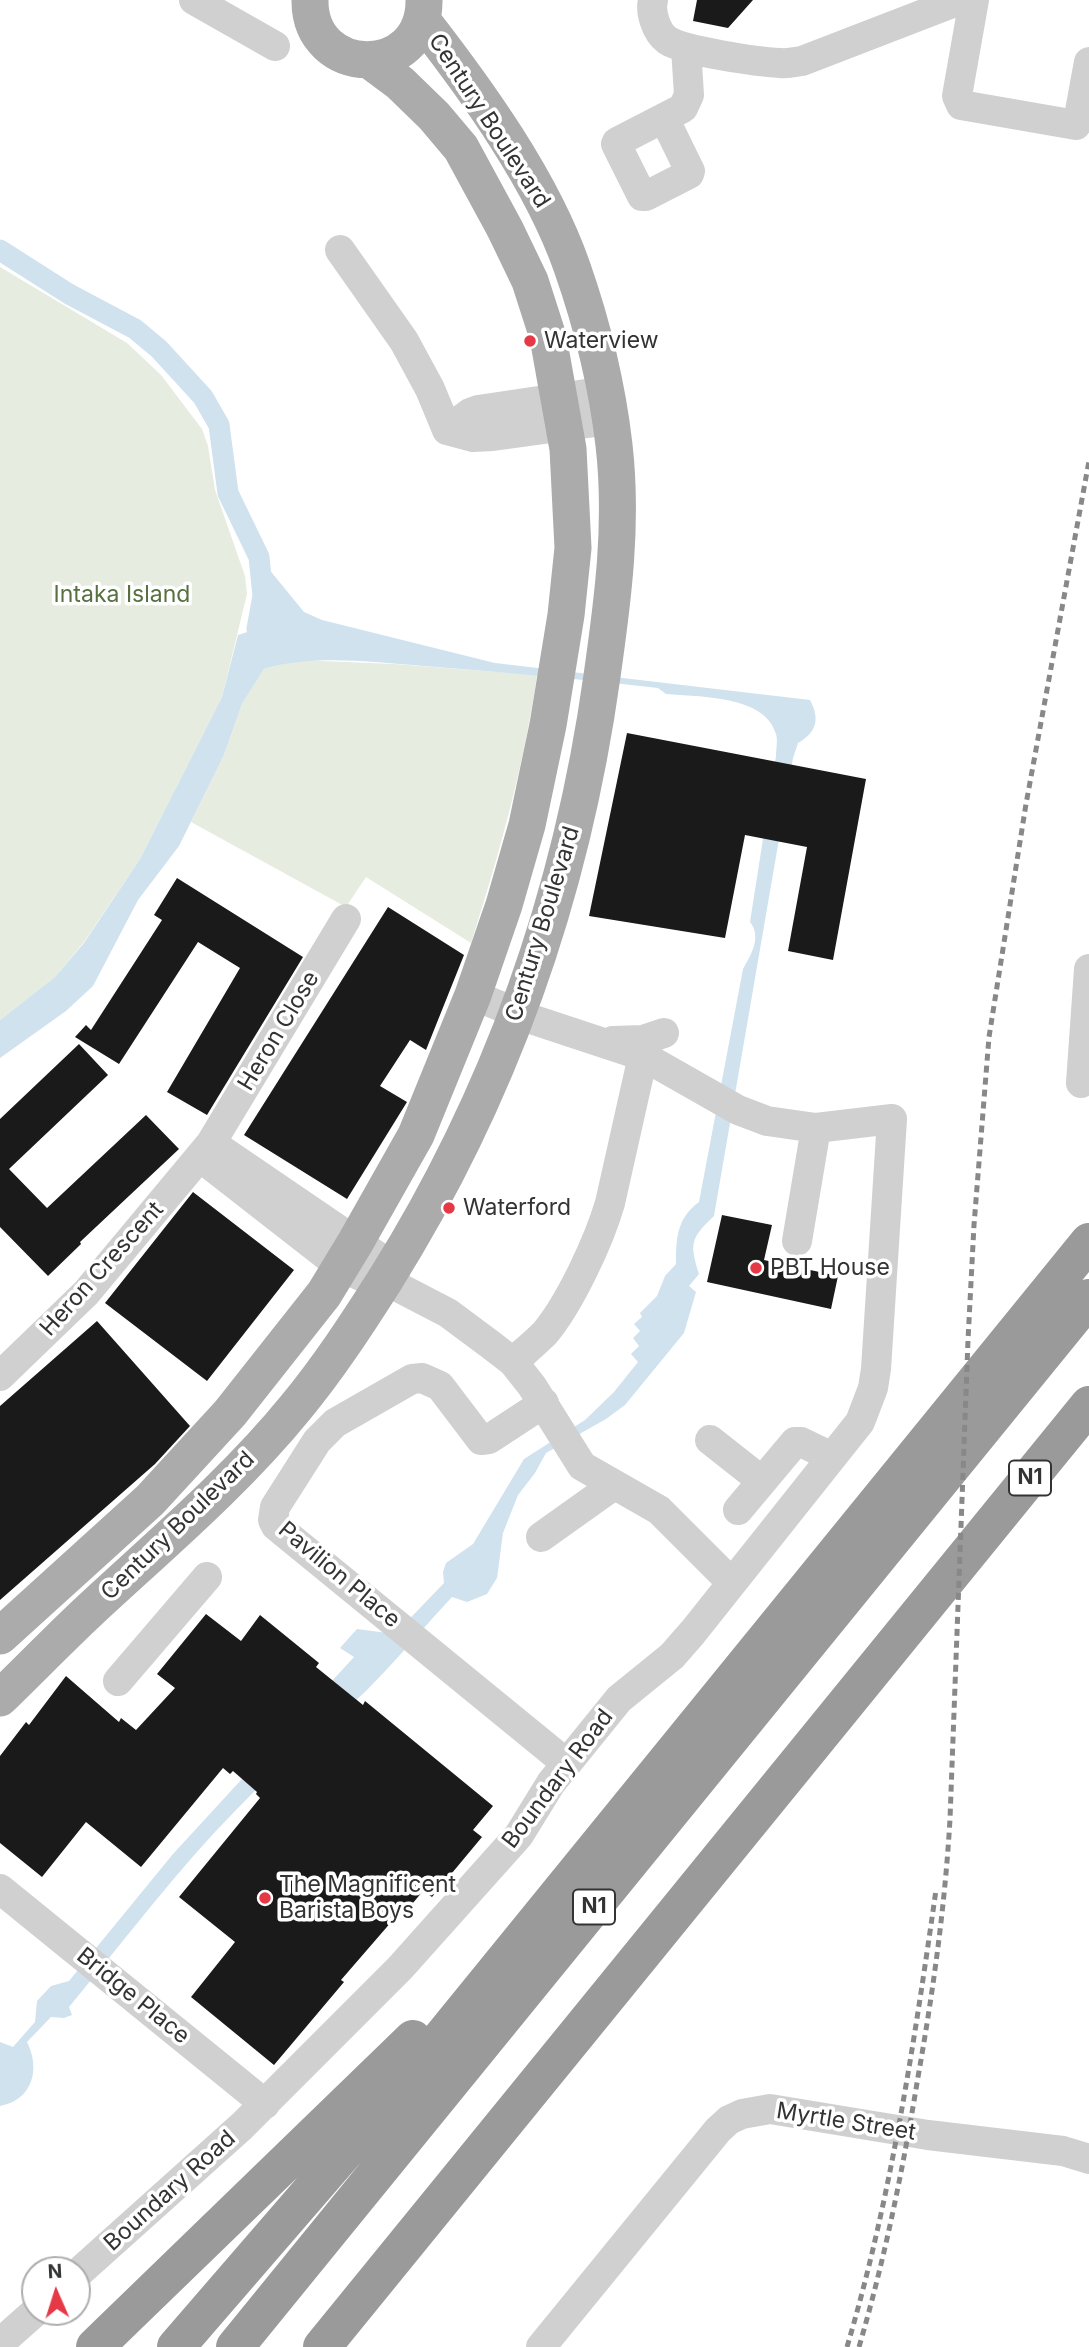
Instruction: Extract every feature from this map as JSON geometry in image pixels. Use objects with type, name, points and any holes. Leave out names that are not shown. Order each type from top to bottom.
[{"type":"highway","points":[[176,2347],[412,2074],[1089,1242]]},
{"type":"highway","name":"N1","points":[[236,2347],[1089,1298]]},
{"type":"highway","name":"N1","points":[[322,2347],[1089,1405]]},
{"type":"highway","points":[[96,2347],[410,2041],[483,1961],[929,1439]]},
{"type":"main road","name":"Century Boulevard","points":[[0,1636],[150,1500],[230,1413],[324,1294],[348,1255],[415,1135],[474,995],[527,825],[548,725],[566,615],[573,548],[568,449],[548,337],[530,281],[461,148],[434,116],[400,83],[369,60],[348,57],[327,44],[313,23],[309,1]]},
{"type":"main road","name":"Century Boulevard","points":[[0,1698],[219,1493],[296,1407],[390,1279],[457,1156],[497,1066],[518,1014],[550,918],[572,834],[594,732],[618,550],[614,447],[608,405],[572,265],[548,208],[423,10]]},
{"type":"main road","points":[[369,60],[390,56],[402,49],[414,36],[423,10]]},
{"type":"street","points":[[194,0],[275,46]]},
{"type":"street","points":[[653,0],[651,7],[658,29],[667,39],[686,48],[779,63],[791,63],[960,0]]},
{"type":"street","points":[[974,0],[957,96],[961,105],[1076,125],[1089,62]]},
{"type":"street","points":[[664,118],[687,103],[686,48]]},
{"type":"street","points":[[340,250],[404,341],[430,389],[447,430],[473,436],[493,436],[562,412],[608,405]]},
{"type":"street","name":"Heron Close","points":[[205,1150],[346,919]]},
{"type":"street","points":[[1082,1083],[1089,969]]},
{"type":"street","points":[[474,995],[518,1014],[643,1056],[738,1110],[767,1121],[816,1128],[797,1241]]},
{"type":"street","points":[[592,1039],[643,1040],[664,1033]]},
{"type":"street","points":[[513,1362],[556,1318],[603,1227],[643,1056]]},
{"type":"street","name":"Boundary Road","points":[[91,2261],[265,2104],[400,1968],[519,1835],[542,1795],[619,1699],[672,1656],[860,1422],[873,1388],[892,1119],[816,1128]]},
{"type":"street","points":[[205,1150],[340,1230],[348,1255],[448,1313],[513,1362],[582,1466],[659,1510],[732,1583]]},
{"type":"street","name":"Heron Crescent","points":[[0,1376],[86,1293],[205,1150]]},
{"type":"street","name":"Pavilion Place","points":[[556,1424],[481,1440],[440,1386],[422,1378],[412,1379],[335,1423],[317,1441],[275,1507],[273,1520],[276,1526],[566,1763]]},
{"type":"street","points":[[710,1440],[762,1481]]},
{"type":"street","points":[[737,1510],[795,1442],[801,1442],[832,1457]]},
{"type":"street","points":[[541,1537],[614,1485]]},
{"type":"street","points":[[118,1681],[206,1577]]},
{"type":"street","name":"Bridge Place","points":[[0,1889],[265,2104]]},
{"type":"street","name":"Myrtle Street","points":[[541,2347],[718,2130],[729,2120],[742,2114],[756,2110],[782,2110],[928,2135],[1063,2151],[1089,2159]]},
{"type":"street","points":[[0,2343],[21,2324]]},
{"type":"green space","name":"Intaka Island","points":[[0,267],[127,343],[161,375],[202,429],[208,446],[215,490],[245,576],[247,594],[222,697],[140,859],[84,942],[55,977],[0,1020]]},
{"type":"green space","points":[[297,660],[537,675],[510,810],[471,943],[366,877],[346,907],[191,822],[224,755],[242,704],[264,669]]},
{"type":"water","points":[[259,557],[304,612],[322,620],[495,663],[810,700],[816,719],[813,730],[798,743],[793,758],[714,1216],[694,1242],[699,1274],[689,1286],[696,1292],[684,1333],[625,1405],[546,1453],[518,1495],[503,1533],[497,1578],[487,1594],[467,1602],[452,1597],[366,1691],[252,1794],[172,1881],[69,2007],[72,2015],[64,2018],[51,2017],[27,2042],[33,2063],[31,2082],[20,2097],[0,2106],[0,2042],[13,2047],[35,2022],[37,2001],[51,1986],[69,1981],[173,1854],[354,1657],[340,1648],[357,1629],[395,1634],[444,1583],[446,1563],[473,1544],[524,1459],[585,1420],[614,1392],[638,1362],[631,1354],[639,1346],[633,1338],[640,1331],[634,1324],[642,1317],[640,1313],[657,1296],[665,1276],[676,1264],[679,1229],[686,1215],[699,1202],[743,969],[755,940],[750,922],[777,742],[769,721],[759,712],[729,701],[666,694],[658,688],[570,679],[364,661],[322,660],[283,664],[264,669],[242,704],[224,755],[179,846],[138,900],[93,986],[66,1011],[0,1058],[0,1020],[55,977],[84,943],[140,859],[222,697],[238,635],[257,629],[263,596]]},
{"type":"building","points":[[697,0],[753,0],[728,28],[693,21]]},
{"type":"building","points":[[627,733],[866,779],[833,960],[788,951],[807,847],[745,835],[725,938],[589,916]]},
{"type":"building","points":[[177,878],[303,957],[207,1115],[167,1092],[240,968],[198,942],[119,1064],[75,1037],[86,1025],[91,1030],[162,920],[154,915]]},
{"type":"building","points":[[388,907],[464,955],[426,1050],[410,1040],[380,1086],[407,1102],[347,1199],[244,1135]]},
{"type":"building","points":[[79,1044],[108,1075],[9,1169],[47,1208],[146,1115],[179,1149],[80,1242],[48,1276],[0,1227],[0,1119]]},
{"type":"building","points":[[193,1192],[294,1270],[207,1381],[105,1303]]},
{"type":"building","name":"PBT House","points":[[722,1215],[772,1225],[764,1260],[838,1276],[831,1309],[707,1282]]},
{"type":"building","points":[[97,1321],[190,1426],[155,1464],[0,1600],[0,1406]]},
{"type":"building","points":[[206,1614],[241,1641],[260,1615],[319,1663],[316,1667],[363,1705],[365,1701],[493,1806],[473,1830],[482,1837],[432,1897],[423,1891],[402,1916],[399,1913],[341,1980],[344,1982],[274,2065],[191,1997],[235,1942],[179,1897],[260,1798],[257,1792],[233,1771],[230,1774],[223,1768],[141,1867],[86,1822],[42,1877],[0,1843],[0,1756],[26,1722],[29,1725],[66,1676],[119,1722],[121,1718],[136,1730],[175,1688],[157,1674]]},
{"type":"waterway","points":[[0,250],[69,294],[135,329],[159,349],[203,397],[219,425],[228,493],[259,557],[263,596],[257,629]]},
{"type":"railway","points":[[859,2347],[900,2179],[938,1949],[950,1819],[968,1340],[989,1037],[1026,804],[1089,461]]},
{"type":"railway","points":[[847,2347],[889,2178],[910,2063],[936,1890]]},
{"type":"place","name":"Waterview","points":[[530,341]]},
{"type":"place","name":"Waterford","points":[[449,1208]]},
{"type":"place","name":"PBT House","points":[[756,1268]]},
{"type":"place","name":"The Magnificent Barista Boys","points":[[265,1898]]}]
